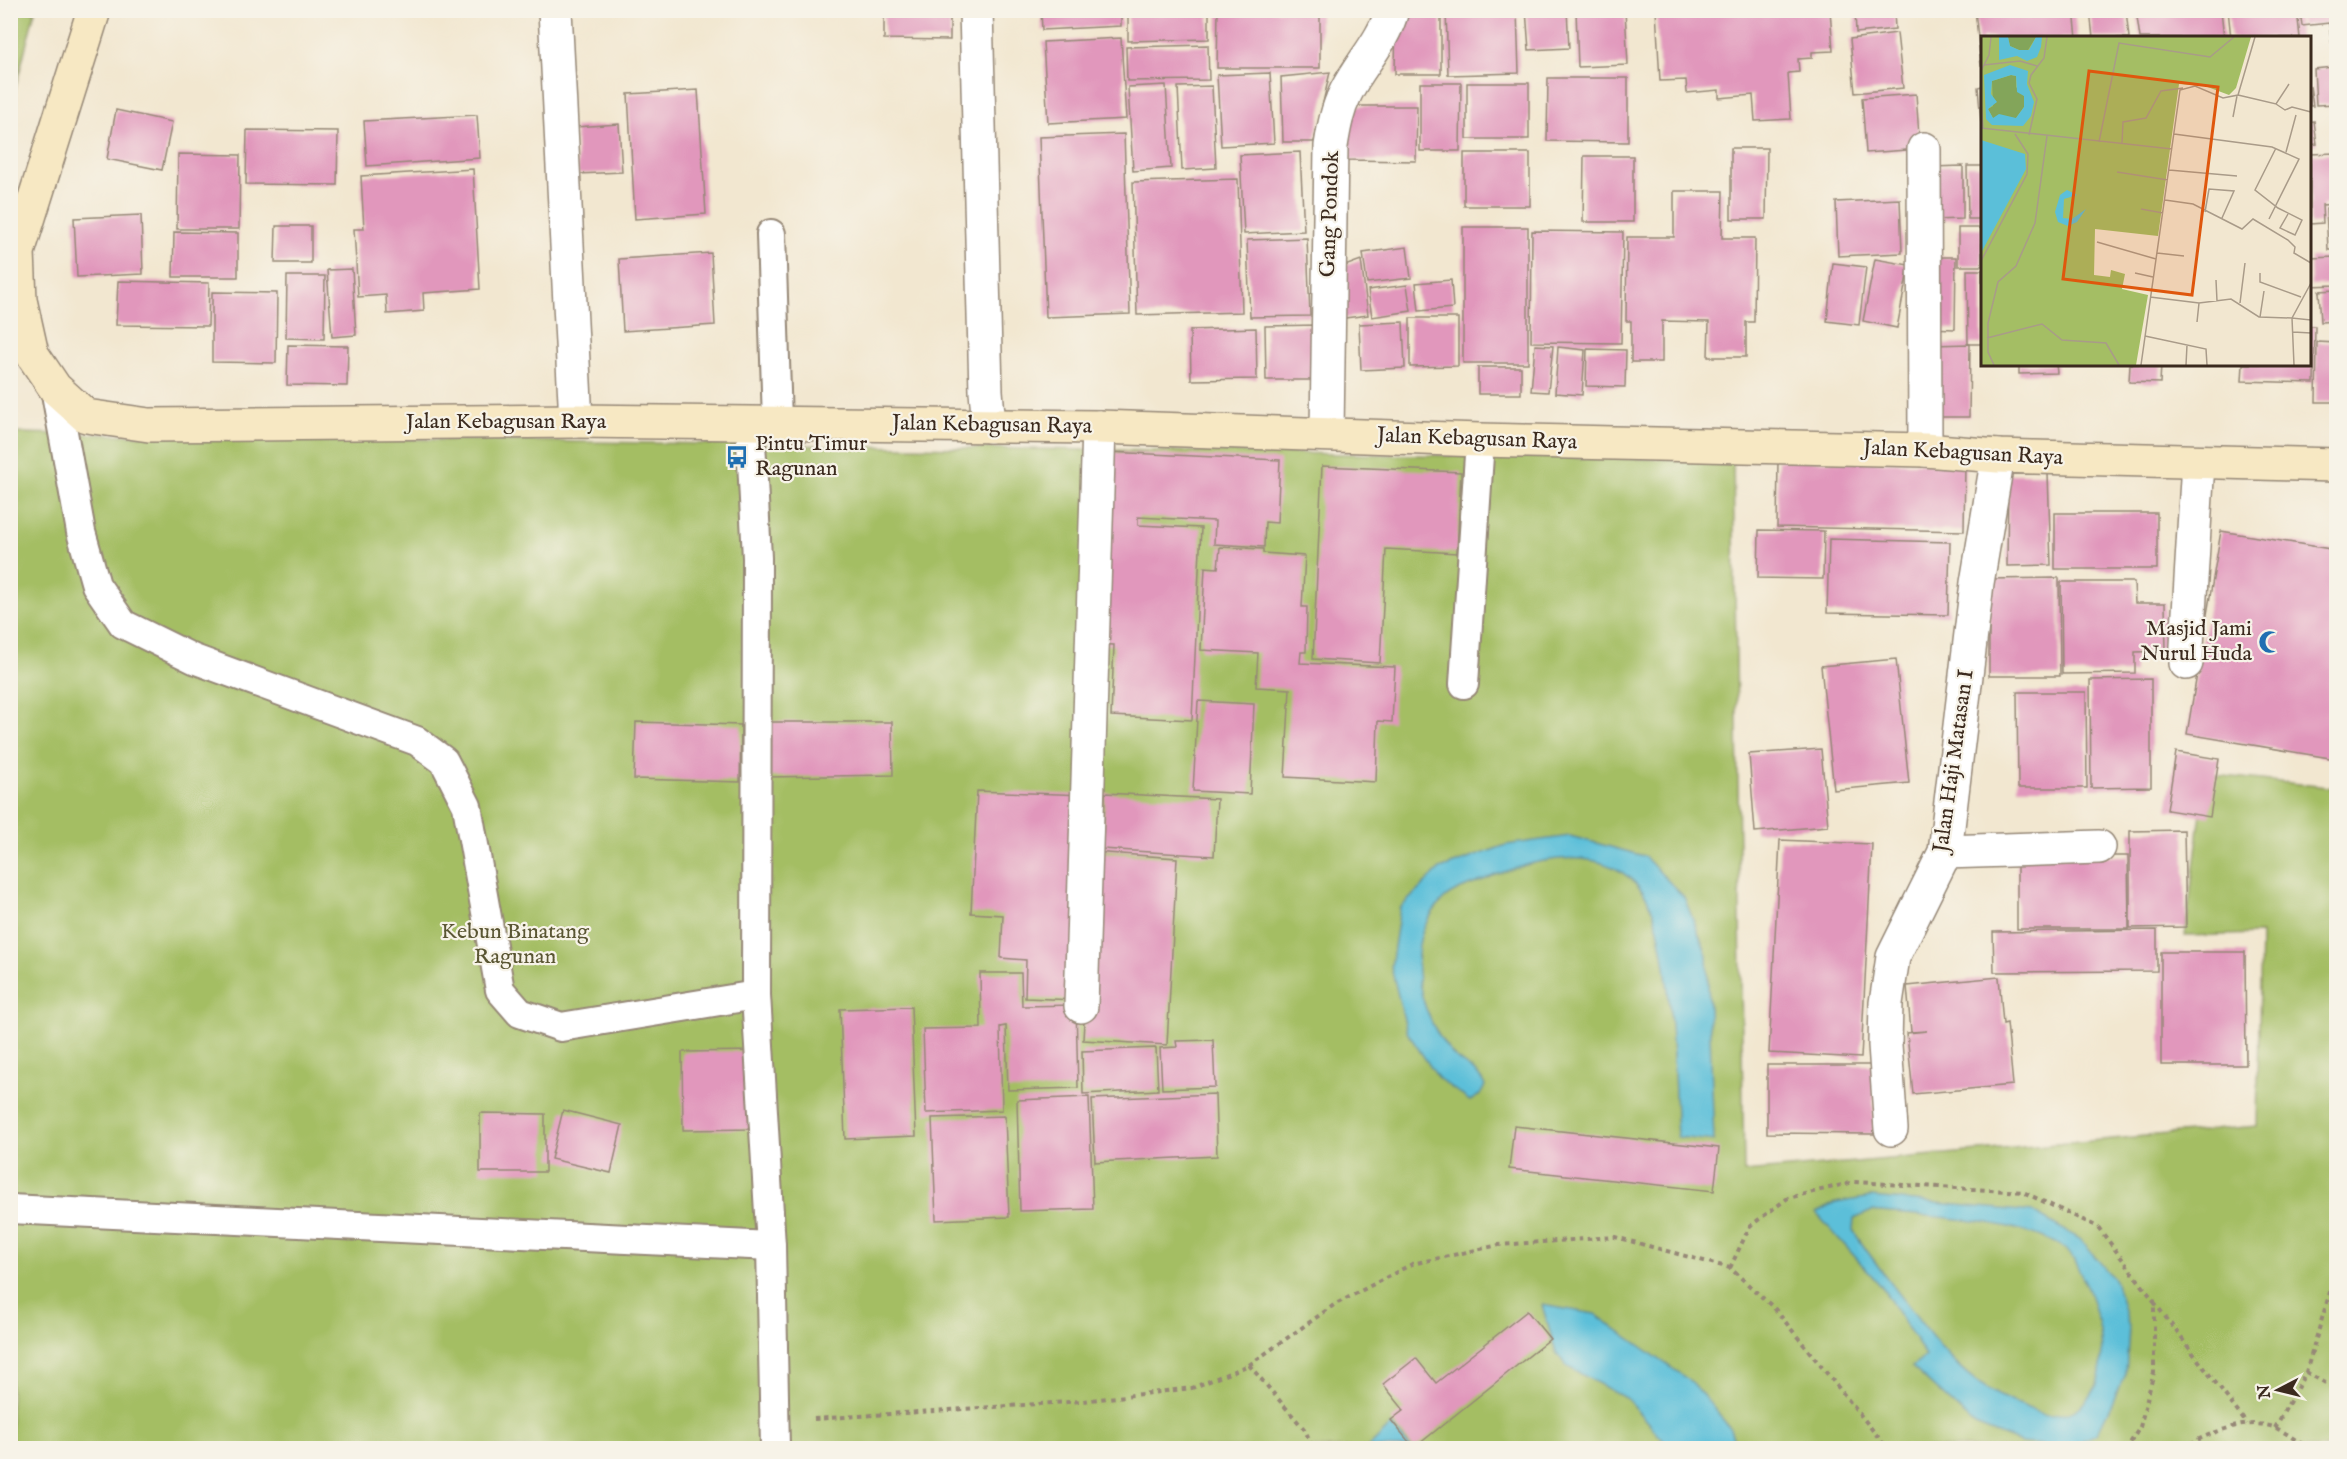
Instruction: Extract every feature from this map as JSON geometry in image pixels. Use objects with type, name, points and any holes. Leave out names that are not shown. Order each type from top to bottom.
[{"type":"main road","name":"Jalan Kebagusan Raya","points":[[94,10],[18,252],[20,300],[32,354],[55,388],[86,416],[149,425],[576,421],[1099,427],[1480,440],[1925,450],[1998,456],[2337,465]]},
{"type":"street","points":[[555,10],[576,421]]},
{"type":"street","points":[[976,10],[986,391],[989,426]]},
{"type":"street","name":"Gang Pondok","points":[[1326,433],[1331,146],[1337,113],[1346,91],[1388,24],[1392,10]]},
{"type":"street","points":[[1924,149],[1925,450]]},
{"type":"street","points":[[1081,1006],[1099,427]]},
{"type":"street","name":"Jalan Haji Matasan I","points":[[1891,1129],[1885,1045],[1886,1003],[1893,957],[1944,852],[1977,583],[1998,456]]},
{"type":"street","points":[[2186,663],[2198,462]]},
{"type":"street","points":[[1944,852],[2099,847]]},
{"type":"lane","points":[[771,234],[757,558],[756,995],[771,1246],[774,1435]]},
{"type":"lane","points":[[55,388],[61,434],[96,585],[123,624],[194,659],[417,741],[444,761],[467,806],[500,990],[520,1013],[561,1027],[756,995]]},
{"type":"lane","points":[[1464,684],[1480,440]]},
{"type":"lane","points":[[10,1209],[771,1246]]},
{"type":"path","points":[[1730,1268],[1750,1226],[1788,1198],[1854,1182],[2023,1192],[2098,1227],[2247,1424]]},
{"type":"path","points":[[774,1435],[1192,1388],[1250,1365],[1334,1305],[1412,1264],[1499,1245],[1615,1237],[1730,1268],[1776,1309],[1887,1449]]},
{"type":"path","points":[[2275,1428],[2306,1372],[2337,1272]]},
{"type":"path","points":[[2127,1449],[2140,1427],[2154,1372],[2154,1301]]},
{"type":"path","points":[[1250,1365],[1305,1430],[1313,1449]]},
{"type":"path","points":[[2306,1372],[2337,1389]]},
{"type":"path","points":[[2182,1449],[2200,1438],[2247,1424],[2275,1428],[2308,1449]]},
{"type":"green space","points":[[10,11],[35,11],[11,105]]},
{"type":"green space","name":"Kebun Binatang Ragunan","points":[[10,401],[12,433],[1733,460],[1744,1172],[2257,1126],[2261,934],[2185,936],[2206,774],[2336,788],[2336,1448],[11,1448]]},
{"type":"water","points":[[1570,836],[1644,856],[1684,897],[1707,955],[1714,1141],[1677,1137],[1670,1009],[1666,972],[1653,911],[1643,892],[1627,876],[1608,865],[1588,860],[1566,859],[1522,866],[1452,893],[1429,917],[1420,939],[1418,954],[1419,981],[1426,1008],[1445,1045],[1482,1081],[1485,1086],[1480,1095],[1470,1101],[1438,1078],[1407,1032],[1391,967],[1400,908],[1440,869],[1506,845]]},
{"type":"water","points":[[1871,1197],[2033,1212],[2080,1239],[2115,1280],[2129,1327],[2126,1374],[2097,1434],[2065,1447],[2021,1443],[1975,1425],[1912,1367],[1926,1356],[1881,1286],[1816,1213],[1835,1203]],"holes":[[[1872,1211],[2000,1225],[2047,1239],[2068,1252],[2089,1290],[2101,1335],[2102,1359],[2098,1380],[2089,1398],[2073,1410],[2043,1414],[2003,1398],[1970,1376],[1955,1363],[1917,1317],[1853,1230],[1854,1219]]]},
{"type":"water","points":[[1542,1305],[1595,1314],[1693,1383],[1729,1427],[1737,1448],[1670,1448],[1627,1399],[1566,1366],[1556,1352]]},
{"type":"water","points":[[1391,1425],[1411,1448],[1368,1448]]},
{"type":"building","points":[[884,10],[950,10],[950,40],[884,39]]},
{"type":"building","points":[[1041,10],[1121,10],[1121,26],[1042,30]]},
{"type":"building","points":[[1209,10],[1209,39],[1128,41],[1128,11]]},
{"type":"building","points":[[1218,10],[1320,10],[1320,68],[1217,68]]},
{"type":"building","points":[[1396,10],[1441,11],[1441,74],[1395,74]]},
{"type":"building","points":[[1446,10],[1517,10],[1519,73],[1448,75]]},
{"type":"building","points":[[1526,10],[1567,10],[1569,48],[1529,50]]},
{"type":"building","points":[[1576,10],[1625,10],[1628,65],[1578,67]]},
{"type":"building","points":[[1656,10],[1830,10],[1833,51],[1812,52],[1812,58],[1798,59],[1799,72],[1788,73],[1791,119],[1755,121],[1753,95],[1719,98],[1719,90],[1687,93],[1686,80],[1660,81]]},
{"type":"building","points":[[1855,10],[1894,10],[1895,29],[1856,33]]},
{"type":"building","points":[[1975,10],[2074,10],[2077,36],[1981,36],[1981,66]]},
{"type":"building","points":[[2090,10],[2126,10],[2129,36],[2093,36]]},
{"type":"building","points":[[2136,10],[2221,10],[2224,36],[2140,36]]},
{"type":"building","points":[[2228,10],[2297,10],[2300,36],[2231,36]]},
{"type":"building","points":[[2300,10],[2336,10],[2336,45],[2332,46],[2329,23],[2302,26]]},
{"type":"building","points":[[1897,33],[1903,88],[1855,93],[1850,39]]},
{"type":"building","points":[[1121,38],[1126,119],[1048,123],[1043,42]]},
{"type":"building","points":[[1208,45],[1209,80],[1127,81],[1126,47]]},
{"type":"building","points":[[2333,67],[2336,104],[2316,105],[2314,69]]},
{"type":"building","points":[[1330,72],[1314,142],[1283,142],[1281,77]]},
{"type":"building","points":[[1270,73],[1274,143],[1221,146],[1217,75]]},
{"type":"building","points":[[1548,78],[1628,78],[1628,142],[1547,141]]},
{"type":"building","points":[[1420,83],[1461,83],[1460,151],[1420,151]]},
{"type":"building","points":[[1467,83],[1529,83],[1529,139],[1467,139]]},
{"type":"building","points":[[1166,85],[1171,168],[1133,171],[1128,87]]},
{"type":"building","points":[[1212,86],[1216,168],[1182,170],[1178,87]]},
{"type":"building","points":[[1981,86],[1981,121],[1978,87]]},
{"type":"building","points":[[698,90],[706,214],[635,219],[628,94]]},
{"type":"building","points":[[1916,94],[1920,149],[1866,153],[1862,98]]},
{"type":"building","points":[[1344,106],[1417,106],[1416,161],[1344,160]]},
{"type":"building","points":[[116,110],[172,122],[162,170],[107,159]]},
{"type":"building","points":[[477,115],[480,158],[367,166],[364,121]]},
{"type":"building","points":[[2314,121],[2317,144],[2311,145],[2311,122]]},
{"type":"building","points":[[619,124],[622,172],[578,174],[575,127]]},
{"type":"building","points":[[247,130],[338,131],[337,185],[246,184]]},
{"type":"building","points":[[1124,134],[1130,314],[1046,317],[1039,137]]},
{"type":"building","points":[[1731,148],[1767,148],[1766,219],[1731,219]]},
{"type":"building","points":[[1300,152],[1304,231],[1244,234],[1240,155]]},
{"type":"building","points":[[1464,153],[1530,153],[1530,206],[1464,206]]},
{"type":"building","points":[[2336,153],[2336,204],[2322,205],[2323,223],[2311,224],[2311,154]]},
{"type":"building","points":[[178,154],[240,155],[239,229],[177,229]]},
{"type":"building","points":[[1584,156],[1633,156],[1633,222],[1583,222]]},
{"type":"building","points":[[1963,166],[1963,219],[1931,220],[1931,167]]},
{"type":"building","points":[[1967,166],[1981,166],[1981,219],[1968,219]]},
{"type":"building","points":[[473,169],[480,289],[423,293],[424,311],[387,314],[386,295],[358,297],[354,229],[364,229],[361,176]]},
{"type":"building","points":[[1238,179],[1242,312],[1137,315],[1133,182]]},
{"type":"building","points":[[1674,191],[1723,191],[1722,238],[1755,238],[1754,322],[1746,322],[1746,357],[1708,357],[1709,322],[1662,321],[1662,362],[1631,362],[1631,321],[1626,321],[1627,237],[1674,237]]},
{"type":"building","points":[[1900,199],[1902,253],[1838,256],[1836,202]]},
{"type":"building","points":[[2326,208],[2336,208],[2336,250],[2328,250]]},
{"type":"building","points":[[141,215],[143,274],[77,277],[74,218]]},
{"type":"building","points":[[276,226],[311,226],[311,263],[275,263]]},
{"type":"building","points":[[1463,227],[1528,227],[1528,363],[1463,363]]},
{"type":"building","points":[[1958,228],[1981,228],[1981,266],[1958,266]]},
{"type":"building","points":[[1532,231],[1623,232],[1621,343],[1531,342]]},
{"type":"building","points":[[174,232],[238,233],[238,277],[173,277]]},
{"type":"building","points":[[1307,238],[1310,316],[1250,317],[1247,240]]},
{"type":"building","points":[[1407,247],[1411,278],[1367,283],[1363,253]]},
{"type":"building","points":[[711,253],[715,325],[623,331],[619,259]]},
{"type":"building","points":[[1929,257],[1956,257],[1955,329],[1928,328]]},
{"type":"building","points":[[2336,257],[2336,285],[2311,286],[2311,258]]},
{"type":"building","points":[[1875,259],[1909,265],[1897,328],[1863,321]]},
{"type":"building","points":[[1361,260],[1368,315],[1330,320],[1334,270]]},
{"type":"building","points":[[1833,263],[1866,267],[1859,325],[1827,321]]},
{"type":"building","points":[[352,269],[356,335],[332,337],[327,270]]},
{"type":"building","points":[[1967,270],[1981,270],[1981,344],[1968,344]]},
{"type":"building","points":[[287,276],[325,276],[324,339],[286,338]]},
{"type":"building","points":[[1451,280],[1453,308],[1419,311],[1416,283]]},
{"type":"building","points":[[118,281],[209,283],[208,326],[116,325]]},
{"type":"building","points":[[1407,285],[1411,311],[1372,317],[1368,290]]},
{"type":"building","points":[[2336,290],[2336,321],[2321,322],[2319,291]]},
{"type":"building","points":[[212,292],[277,293],[276,363],[212,362]]},
{"type":"building","points":[[1410,318],[1458,318],[1458,366],[1410,367]]},
{"type":"building","points":[[1403,322],[1405,368],[1361,370],[1359,324]]},
{"type":"building","points":[[1318,325],[1319,380],[1266,380],[1265,326]]},
{"type":"building","points":[[2311,326],[2315,326],[2314,383],[2242,381],[2243,366],[2311,366]]},
{"type":"building","points":[[1256,328],[1257,379],[1191,380],[1190,330]]},
{"type":"building","points":[[2317,342],[2336,343],[2336,402],[2316,402]]},
{"type":"building","points":[[1970,344],[1969,417],[1932,417],[1932,345]]},
{"type":"building","points":[[288,345],[348,346],[347,386],[287,385]]},
{"type":"building","points":[[1535,345],[1553,346],[1548,392],[1531,391]]},
{"type":"building","points":[[1558,347],[1585,350],[1582,395],[1555,393]]},
{"type":"building","points":[[1587,349],[1626,350],[1625,387],[1586,386]]},
{"type":"building","points":[[2019,366],[2056,366],[2057,373],[2019,374]]},
{"type":"building","points":[[2130,366],[2161,366],[2160,383],[2129,382]]},
{"type":"building","points":[[1478,367],[1521,367],[1521,394],[1478,394]]},
{"type":"building","points":[[1109,452],[1280,460],[1277,523],[1265,522],[1264,547],[1214,544],[1215,521],[1138,517],[1138,525],[1201,528],[1192,720],[1111,716],[1114,645],[1095,644]]},
{"type":"building","points":[[1778,460],[1965,464],[1964,531],[1777,527]]},
{"type":"building","points":[[1322,466],[1461,472],[1457,553],[1386,549],[1380,663],[1313,659]]},
{"type":"building","points":[[2008,474],[2048,474],[2051,565],[2007,566]]},
{"type":"building","points":[[2055,513],[2157,513],[2157,569],[2055,569]]},
{"type":"building","points":[[1759,530],[1824,531],[1823,579],[1758,578]]},
{"type":"building","name":"Masjid Jami Nurul Huda","points":[[2221,531],[2336,550],[2336,759],[2187,734]]},
{"type":"building","points":[[1829,539],[1950,542],[1948,615],[1827,613]]},
{"type":"building","points":[[1220,547],[1263,549],[1263,553],[1305,556],[1302,607],[1307,607],[1306,652],[1301,652],[1300,663],[1395,667],[1392,722],[1378,721],[1376,782],[1285,777],[1290,689],[1256,687],[1258,653],[1201,650],[1205,567],[1218,568]]},
{"type":"building","points":[[2059,578],[2060,676],[1989,676],[1989,579]]},
{"type":"building","points":[[2061,582],[2134,582],[2135,603],[2165,603],[2166,651],[2135,652],[2135,673],[2062,674]]},
{"type":"building","points":[[1896,659],[1909,783],[1834,790],[1821,666]]},
{"type":"building","points":[[2151,679],[2151,787],[2091,788],[2090,680]]},
{"type":"building","points":[[2017,692],[2086,692],[2087,788],[2018,788]]},
{"type":"building","points":[[1198,701],[1254,704],[1250,794],[1193,791]]},
{"type":"building","points":[[636,722],[741,725],[740,782],[634,779]]},
{"type":"building","points":[[767,722],[892,722],[893,775],[767,777]]},
{"type":"building","points":[[1821,749],[1828,826],[1755,832],[1749,754]]},
{"type":"building","points":[[2176,752],[2219,759],[2210,817],[2167,810]]},
{"type":"building","points":[[977,791],[1086,795],[1077,1000],[1025,998],[1026,960],[1001,958],[1003,915],[971,913]]},
{"type":"building","points":[[1105,793],[1217,799],[1214,856],[1102,849]]},
{"type":"building","points":[[2184,830],[2186,927],[2130,928],[2130,831]]},
{"type":"building","points":[[1780,840],[1872,844],[1861,1058],[1769,1053]]},
{"type":"building","points":[[1093,852],[1177,858],[1167,1045],[1083,1040]]},
{"type":"building","points":[[2017,856],[2128,856],[2129,929],[2017,929]]},
{"type":"building","points":[[2157,930],[2157,971],[1994,972],[1993,932]]},
{"type":"building","points":[[2161,952],[2245,952],[2246,1065],[2161,1065]]},
{"type":"building","points":[[980,973],[1021,973],[1022,1006],[1076,1005],[1078,1088],[1008,1090],[1006,1026],[1000,1027],[1002,1110],[926,1113],[923,1029],[981,1028]]},
{"type":"building","points":[[1999,977],[2003,1024],[2007,1023],[2013,1085],[1913,1094],[1907,1033],[1927,1031],[1911,1032],[1907,986]]},
{"type":"building","points":[[911,1007],[916,1136],[845,1139],[840,1009]]},
{"type":"building","points":[[1213,1040],[1215,1087],[1162,1089],[1160,1048],[1177,1047],[1176,1041]]},
{"type":"building","points":[[1156,1048],[1158,1090],[1083,1094],[1082,1051]]},
{"type":"building","points":[[752,1051],[754,1129],[683,1130],[682,1052]]},
{"type":"building","points":[[1767,1065],[1873,1065],[1874,1134],[1767,1133]]},
{"type":"building","points":[[1215,1094],[1217,1156],[1095,1162],[1092,1099]]},
{"type":"building","points":[[1089,1097],[1093,1209],[1020,1211],[1017,1100]]},
{"type":"building","points":[[563,1110],[622,1125],[611,1173],[551,1159]]},
{"type":"building","points":[[480,1113],[545,1114],[545,1172],[480,1172]]},
{"type":"building","points":[[1005,1116],[1009,1217],[936,1220],[932,1118]]},
{"type":"building","points":[[1514,1126],[1719,1148],[1714,1191],[1509,1169]]},
{"type":"building","points":[[1527,1311],[1550,1339],[1414,1448],[1391,1420],[1404,1410],[1383,1384],[1416,1358],[1436,1383]]},
{"type":"place","name":"Pintu Timur Ragunan","points":[[737,457]]},
{"type":"place","name":"Masjid Jami Nurul Huda","points":[[2270,642]]}]
